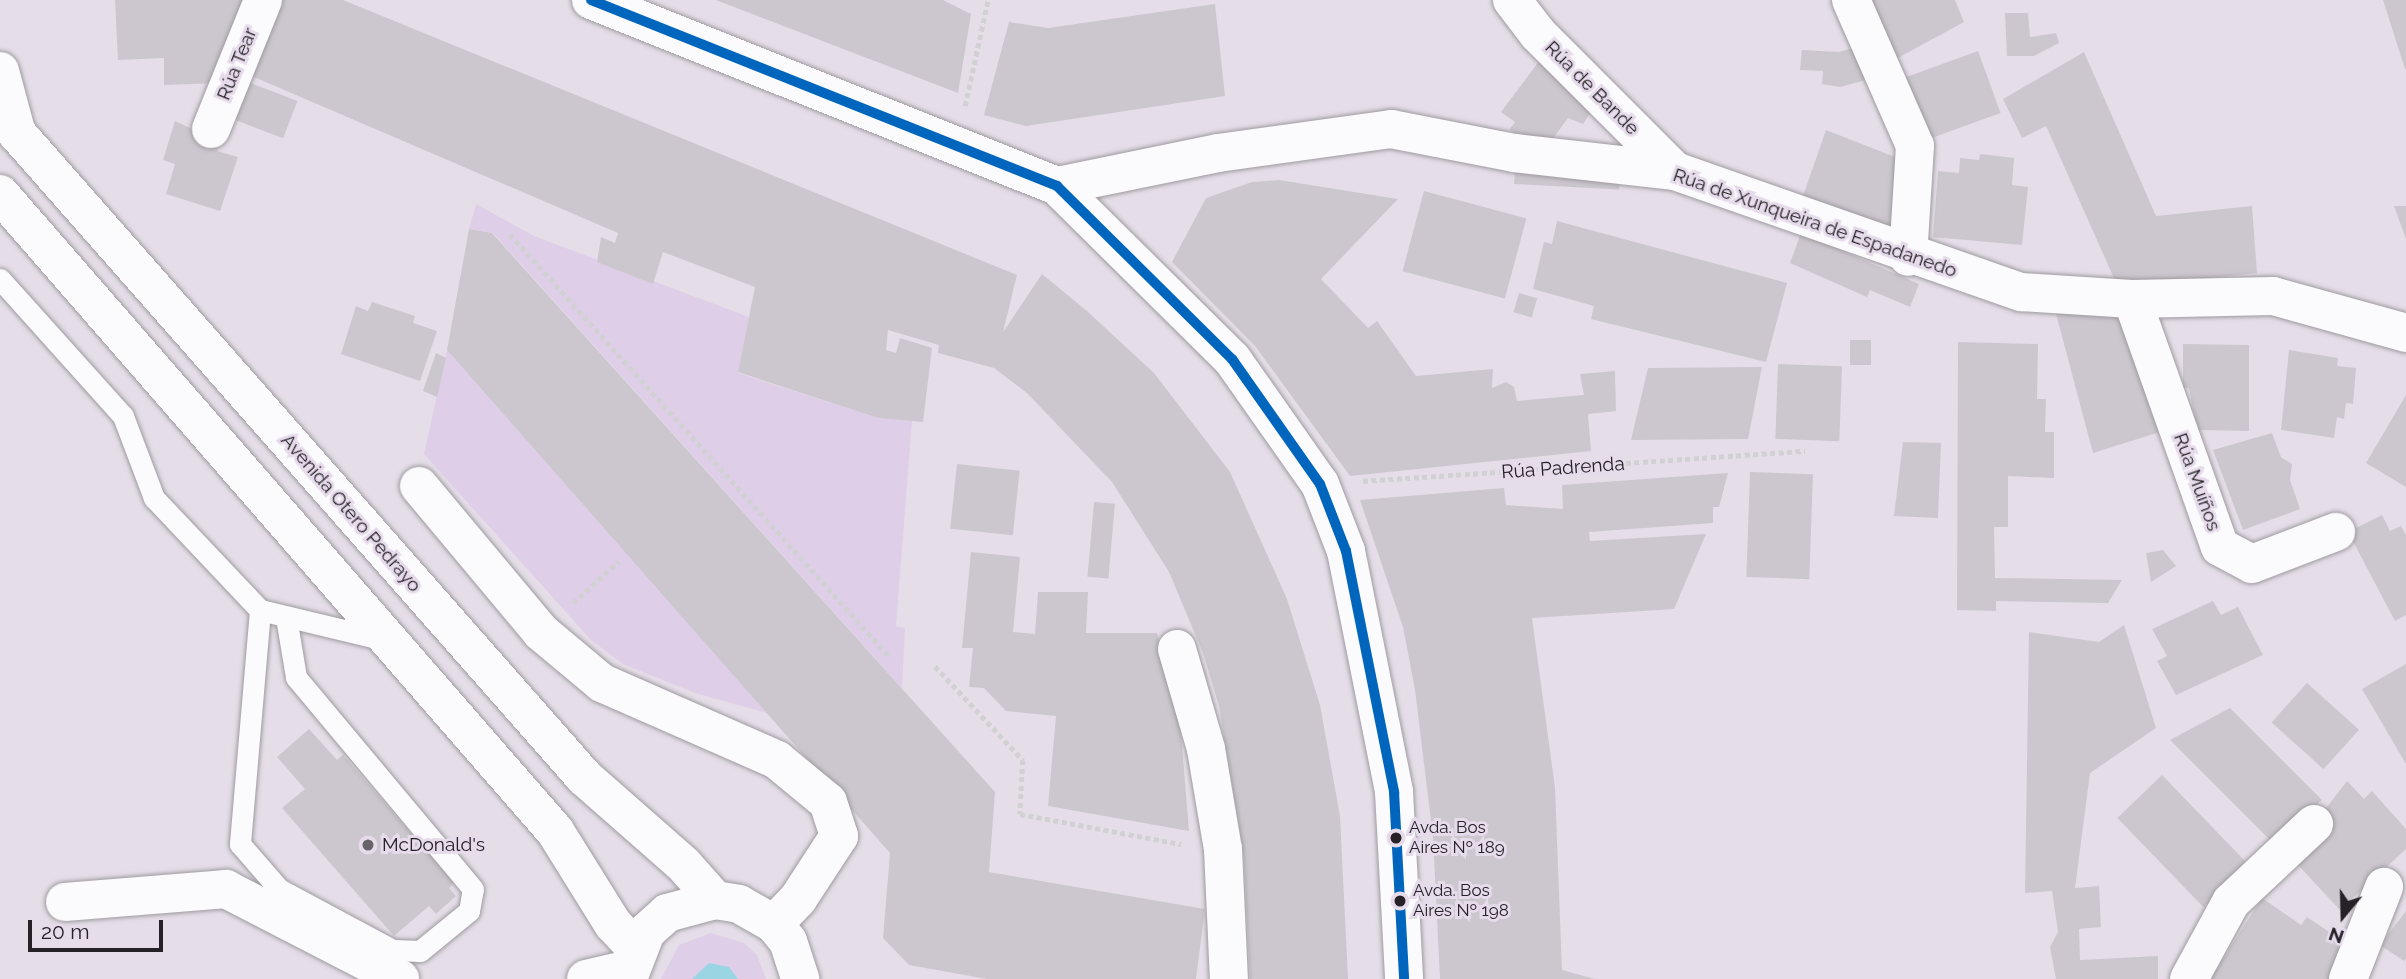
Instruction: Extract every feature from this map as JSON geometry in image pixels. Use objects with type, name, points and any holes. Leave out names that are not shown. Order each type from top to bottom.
[{"type":"street","name":"Rúa Tear","points":[[211,129],[263,0]]},
{"type":"street","points":[[592,0],[955,148],[1057,186],[1231,359],[1320,484],[1346,551],[1394,792],[1404,979]]},
{"type":"street","name":"Rúa de Bande","points":[[1513,0],[1538,34],[1675,172]]},
{"type":"street","points":[[1851,0],[1915,146],[1908,257]]},
{"type":"street","points":[[0,71],[9,124]]},
{"type":"street","name":"Avenida Otero Pedrayo","points":[[9,124],[584,777],[684,865],[715,900]]},
{"type":"street","name":"Rúa de Xunqueira de Espadanedo","points":[[1057,186],[1365,129],[1675,172],[1908,257],[2021,292],[2132,299],[2273,296],[2406,333]]},
{"type":"street","points":[[0,194],[555,831],[613,924],[631,966]]},
{"type":"street","name":"Rúa Muíños","points":[[2132,299],[2220,547],[2252,564],[2336,532]]},
{"type":"street","points":[[419,486],[541,632],[602,684],[777,760],[828,802],[839,836],[798,899],[774,924]]},
{"type":"street","points":[[1177,649],[1206,749],[1223,852],[1229,979]]},
{"type":"street","points":[[2189,979],[2231,902],[2314,824]]},
{"type":"street","points":[[2348,979],[2384,887]]},
{"type":"street","points":[[65,902],[226,889],[400,979]]},
{"type":"street","points":[[586,979],[631,966],[667,913],[715,900],[739,904],[774,924],[788,941],[800,979]]},
{"type":"lane","points":[[0,279],[123,416],[154,498],[260,610],[389,641]]},
{"type":"lane","points":[[260,610],[240,844],[279,889],[393,950],[420,951],[469,911],[473,889],[296,677],[286,617]]},
{"type":"path","points":[[955,148],[988,0]]},
{"type":"path","points":[[510,234],[888,655]]},
{"type":"path","name":"Rúa Padrenda","points":[[1320,484],[1805,451]]},
{"type":"path","points":[[541,632],[619,561]]},
{"type":"path","points":[[934,666],[1023,760],[1020,814],[1223,852]]},
{"type":"shaded area","points":[[476,204],[534,236],[749,317],[738,373],[878,418],[912,421],[896,626],[905,628],[902,688],[493,233],[469,229]]},
{"type":"shaded area","points":[[447,350],[767,713],[695,693],[623,664],[591,640],[424,454]]},
{"type":"shaded area","points":[[711,933],[744,943],[757,955],[766,979],[661,979],[679,945]]},
{"type":"water","points":[[709,963],[729,967],[738,979],[692,979]]},
{"type":"building","points":[[115,0],[247,0],[221,83],[164,85],[164,58],[118,60]]},
{"type":"building","points":[[264,0],[343,0],[1017,275],[1003,332],[1042,274],[1087,311],[1154,373],[1230,472],[1287,599],[1320,705],[1340,816],[1348,979],[1250,979],[1244,858],[1219,706],[1203,653],[1169,572],[1112,482],[1027,393],[994,368],[938,353],[939,345],[888,330],[886,350],[896,353],[900,338],[932,348],[923,422],[878,418],[738,372],[755,287],[663,252],[653,284],[597,262],[601,237],[615,243],[618,233],[240,71]]},
{"type":"building","points":[[716,0],[943,0],[971,14],[958,93]]},
{"type":"building","points":[[1871,0],[1955,0],[1964,22],[1896,59]]},
{"type":"building","points":[[2383,0],[2406,0],[2406,69],[2405,69]]},
{"type":"building","points":[[1215,4],[1225,96],[1026,126],[984,115],[1009,22],[1048,28]]},
{"type":"building","points":[[2005,13],[2028,13],[2030,37],[2056,33],[2059,43],[2034,56],[2007,56]]},
{"type":"building","points":[[1863,45],[1874,78],[1840,87],[1822,84],[1823,71],[1800,70],[1802,50],[1839,52]]},
{"type":"building","points":[[1978,51],[2001,113],[1928,139],[1906,77]]},
{"type":"building","points":[[2084,52],[2156,216],[2252,206],[2257,273],[2118,287],[2046,126],[2022,138],[2003,99]]},
{"type":"building","points":[[1540,60],[1594,107],[1583,124],[1568,118],[1548,145],[1509,130],[1515,122],[1501,112]]},
{"type":"building","points":[[248,82],[297,101],[283,138],[234,119]]},
{"type":"building","points":[[175,121],[220,142],[217,151],[238,157],[220,211],[166,194],[175,164],[163,160]]},
{"type":"building","points":[[1826,130],[1895,157],[1894,229],[1803,196]]},
{"type":"building","points":[[1980,154],[2014,158],[2012,185],[2028,187],[2022,245],[1933,237],[1938,171],[1959,173],[1960,158],[1979,160]]},
{"type":"building","points":[[1515,167],[1620,172],[1619,189],[1514,184]]},
{"type":"building","points":[[1279,180],[1398,199],[1321,279],[1368,328],[1377,321],[1416,376],[1493,369],[1492,388],[1506,382],[1514,387],[1517,401],[1584,395],[1580,374],[1615,371],[1616,411],[1588,414],[1591,451],[1350,476],[1255,346],[1172,262],[1206,198],[1252,182]]},
{"type":"building","points":[[1424,191],[1526,218],[1505,299],[1403,271]]},
{"type":"building","points":[[2394,206],[2406,206],[2406,239]]},
{"type":"building","points":[[1557,221],[1787,283],[1766,362],[1591,319],[1594,306],[1533,289],[1544,242],[1552,244]]},
{"type":"building","points":[[469,229],[492,233],[995,792],[989,872],[1205,909],[1196,979],[987,979],[909,965],[883,938],[890,853],[447,350]]},
{"type":"building","points":[[1801,233],[1919,284],[1910,307],[1870,290],[1867,297],[1790,263]]},
{"type":"building","points":[[1519,293],[1537,298],[1532,317],[1513,312]]},
{"type":"building","points":[[372,302],[415,316],[413,323],[437,331],[420,381],[341,354],[356,306],[368,311]]},
{"type":"building","points":[[2055,310],[2126,314],[2163,431],[2093,453]]},
{"type":"building","points":[[1850,340],[1871,340],[1871,365],[1850,365]]},
{"type":"building","points":[[1958,342],[2038,344],[2037,399],[2046,399],[2045,432],[2054,432],[2054,478],[2008,476],[2008,527],[1994,527],[1995,578],[2122,580],[2108,603],[1996,601],[1996,611],[1957,610]]},
{"type":"building","points":[[2183,344],[2249,345],[2249,431],[2197,430],[2189,388],[2183,388]]},
{"type":"building","points":[[2289,350],[2338,358],[2337,366],[2356,368],[2353,404],[2346,403],[2344,419],[2337,417],[2334,438],[2281,430]]},
{"type":"building","points":[[436,353],[446,358],[437,397],[423,391]]},
{"type":"building","points":[[1778,364],[1842,366],[1839,441],[1775,439]]},
{"type":"building","points":[[1762,367],[1748,439],[1631,440],[1648,368]]},
{"type":"building","points":[[2406,395],[2406,487],[2366,463]]},
{"type":"building","points":[[2272,433],[2281,457],[2292,464],[2290,480],[2300,509],[2243,530],[2213,450]]},
{"type":"building","points":[[1903,442],[1941,443],[1938,518],[1894,516]]},
{"type":"building","points":[[957,464],[1020,471],[1013,535],[950,529]]},
{"type":"building","points":[[1750,472],[1813,474],[1809,579],[1746,577]]},
{"type":"building","points":[[1728,473],[1719,507],[1713,507],[1713,523],[1589,532],[1590,541],[1706,534],[1674,609],[1532,618],[1555,788],[1562,970],[1595,979],[1440,979],[1433,837],[1415,690],[1403,627],[1360,500],[1504,488],[1506,505],[1563,509],[1562,485]]},
{"type":"building","points":[[1094,502],[1115,504],[1108,579],[1087,577]]},
{"type":"building","points":[[2382,515],[2390,531],[2401,526],[2406,535],[2406,615],[2395,621],[2348,532]]},
{"type":"building","points":[[2163,550],[2176,566],[2151,582],[2146,553]]},
{"type":"building","points":[[971,552],[1020,557],[1013,632],[1035,634],[1038,592],[1088,592],[1086,633],[1157,633],[1181,733],[1189,831],[1048,806],[1056,716],[1006,711],[984,688],[969,687],[973,648],[962,648]]},
{"type":"building","points":[[2213,601],[2221,615],[2238,607],[2263,655],[2176,695],[2157,661],[2167,656],[2152,629]]},
{"type":"building","points":[[2124,625],[2156,728],[2090,773],[2075,888],[2099,886],[2101,927],[2079,929],[2080,960],[2158,956],[2158,979],[2056,979],[2050,947],[2058,932],[2052,891],[2025,893],[2029,632],[2099,642]]},
{"type":"building","points":[[2406,664],[2406,764],[2362,689]]},
{"type":"building","points":[[2307,683],[2359,730],[2324,769],[2272,722]]},
{"type":"building","points":[[2230,708],[2322,800],[2273,843],[2170,740]]},
{"type":"building","name":"McDonald's","points":[[309,729],[337,760],[343,755],[454,883],[449,888],[456,896],[436,914],[429,906],[394,936],[282,808],[305,789],[277,757]]},
{"type":"building","points":[[2162,775],[2248,864],[2204,907],[2117,818]]},
{"type":"building","points":[[2347,781],[2364,799],[2372,791],[2406,829],[2406,849],[2340,910],[2297,864],[2333,831],[2320,816]]},
{"type":"building","points":[[2262,898],[2301,925],[2307,917],[2350,946],[2328,979],[2210,979]]},
{"type":"building","points":[[2406,911],[2406,959],[2404,961],[2380,945]]},
{"type":"transit line","points":[[591,0],[1057,186],[1232,359],[1320,484],[1346,551],[1394,792],[1404,979]]},
{"type":"place","name":"Avda. Bos Aires Nº 189","points":[[1396,838]]},
{"type":"place","name":"McDonald's","points":[[368,845]]},
{"type":"place","name":"Avda. Bos Aires Nº 198","points":[[1400,901]]}]
